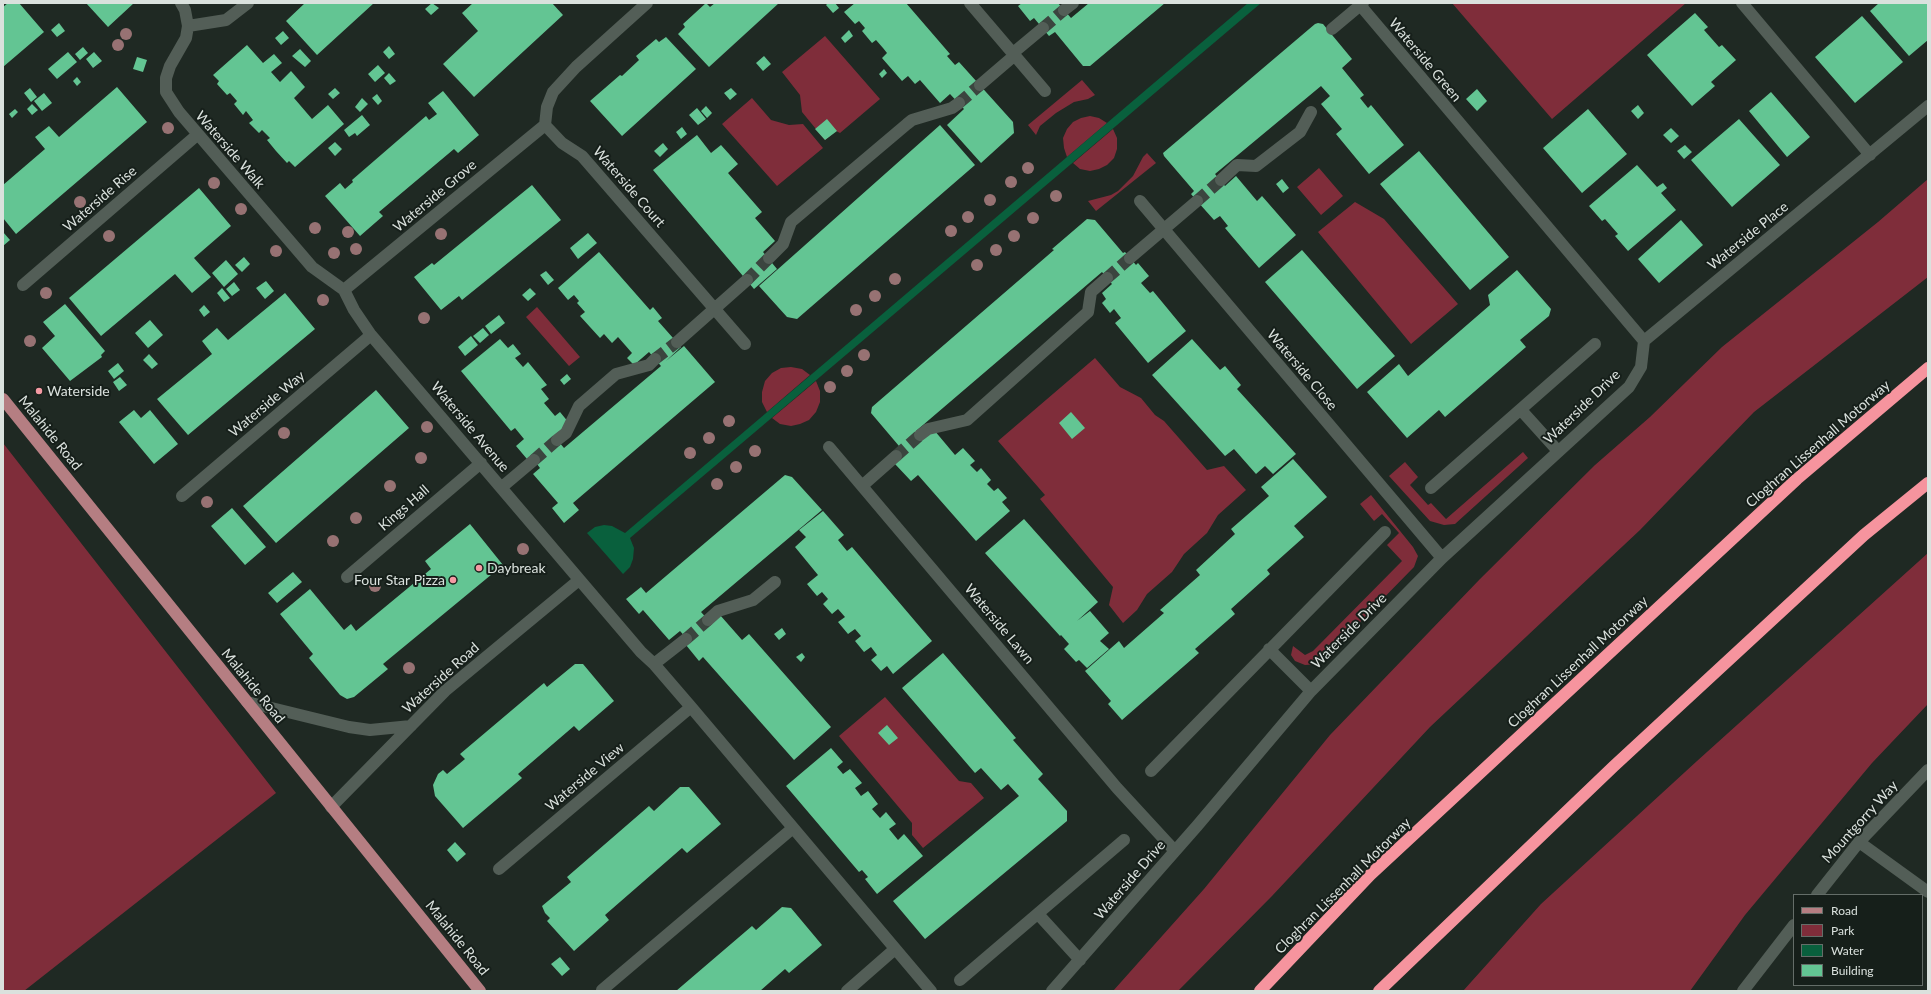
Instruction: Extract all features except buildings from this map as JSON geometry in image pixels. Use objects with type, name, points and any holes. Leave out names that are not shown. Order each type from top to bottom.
[{"type":"highway","name":"Cloghran Lissenhall Motorway","points":[[1260,991],[1370,875],[1797,479],[1928,368]]},
{"type":"highway","points":[[1379,991],[1614,766],[1864,535],[1928,483]]},
{"type":"main road","name":"Malahide Road","points":[[3,399],[480,991]]},
{"type":"street","points":[[181,3],[185,10],[188,26],[226,20],[248,3]]},
{"type":"street","points":[[545,125],[547,107],[553,92],[576,67],[647,3]]},
{"type":"street","points":[[970,3],[1045,91]]},
{"type":"street","points":[[1742,3],[1870,155]]},
{"type":"street","name":"Waterside Green","points":[[1332,29],[1362,4],[1452,115],[1644,341]]},
{"type":"street","name":"Waterside Walk","points":[[188,26],[186,38],[168,72],[166,78],[166,92],[197,136],[312,267],[344,290]]},
{"type":"street","points":[[980,85],[1043,28]]},
{"type":"street","points":[[769,258],[783,244],[791,222],[907,124],[912,120],[952,108],[959,103]]},
{"type":"street","name":"Waterside Place","points":[[1644,341],[1928,106]]},
{"type":"street","points":[[1221,180],[1237,165],[1256,166],[1300,132],[1311,112]]},
{"type":"street","name":"Waterside Grove","points":[[344,290],[545,125]]},
{"type":"street","name":"Waterside Court","points":[[545,125],[562,143],[582,156],[745,344]]},
{"type":"street","name":"Waterside Rise","points":[[23,285],[197,136]]},
{"type":"street","name":"Waterside Close","points":[[1140,201],[1442,558]]},
{"type":"street","points":[[1130,258],[1197,201]]},
{"type":"street","points":[[920,435],[928,429],[967,420],[1088,312],[1092,292],[1107,278]]},
{"type":"street","points":[[677,342],[747,280]]},
{"type":"street","name":"Waterside Avenue","points":[[344,290],[354,310],[371,335],[502,487],[579,580]]},
{"type":"street","name":"Waterside Way","points":[[182,496],[371,335]]},
{"type":"street","name":"Waterside Drive","points":[[1052,991],[1175,851],[1311,691],[1442,558],[1628,387],[1641,367],[1644,341]]},
{"type":"street","points":[[1431,488],[1595,344]]},
{"type":"street","points":[[557,440],[566,433],[579,406],[616,374],[649,365],[655,359]]},
{"type":"street","points":[[1521,410],[1558,451]]},
{"type":"street","name":"Waterside Lawn","points":[[829,447],[1146,821],[1175,851]]},
{"type":"street","points":[[862,486],[896,456]]},
{"type":"street","points":[[502,487],[534,460]]},
{"type":"street","name":"Kings Hall","points":[[347,577],[481,463]]},
{"type":"street","points":[[1151,771],[1385,532]]},
{"type":"street","points":[[579,580],[691,707],[931,991]]},
{"type":"street","name":"Waterside Road","points":[[331,807],[445,691],[579,580]]},
{"type":"street","points":[[708,620],[718,611],[753,600],[775,582]]},
{"type":"street","points":[[654,664],[686,639]]},
{"type":"street","name":"Waterside Drive","points":[[1269,649],[1311,691]]},
{"type":"street","points":[[247,702],[349,727],[370,730],[411,726]]},
{"type":"street","name":"Waterside View","points":[[499,869],[691,707]]},
{"type":"street","name":"Mountgorry Way","points":[[1818,894],[1859,842],[1928,770]]},
{"type":"street","points":[[602,990],[793,828]]},
{"type":"street","points":[[960,980],[1124,840]]},
{"type":"street","points":[[1859,842],[1928,892]]},
{"type":"street","points":[[1038,914],[1080,960]]},
{"type":"street","points":[[1743,991],[1793,926]]},
{"type":"street","points":[[847,991],[896,949]]},
{"type":"green space","points":[[1452,3],[1686,3],[1552,119]]},
{"type":"green space","points":[[825,36],[880,99],[840,133],[836,131],[825,140],[802,112],[800,95],[782,72]]},
{"type":"green space","points":[[1082,80],[1095,95],[1088,99],[1074,102],[1056,113],[1040,126],[1036,135],[1028,125]]},
{"type":"green space","points":[[752,98],[771,120],[789,125],[803,124],[823,148],[777,186],[722,124]]},
{"type":"green space","points":[[1090,116],[1099,118],[1107,123],[1067,157],[1063,138],[1067,129],[1073,122]]},
{"type":"green space","points":[[1113,129],[1117,138],[1117,149],[1114,158],[1107,165],[1090,171],[1080,169],[1073,163]]},
{"type":"green space","points":[[1147,153],[1156,163],[1096,211],[1088,201],[1111,195],[1118,191],[1133,176],[1143,157]]},
{"type":"green space","points":[[1319,168],[1343,196],[1321,215],[1297,187]]},
{"type":"green space","points":[[1928,179],[1928,277],[1754,412],[1640,530],[1430,727],[1272,896],[1178,991],[1113,991],[1204,889],[1330,735],[1480,579],[1595,465],[1650,417],[1722,347],[1878,222]]},
{"type":"green space","points":[[1355,202],[1384,219],[1458,304],[1411,344],[1318,232]]},
{"type":"green space","points":[[537,307],[580,357],[569,366],[526,317]]},
{"type":"green space","points":[[1095,358],[1120,387],[1141,398],[1155,415],[1164,421],[1207,470],[1224,466],[1246,490],[1218,515],[1207,533],[1184,554],[1172,572],[1147,594],[1137,610],[1123,623],[1109,605],[1113,587],[1040,499],[1045,495],[998,441]]},
{"type":"green space","points":[[791,367],[802,369],[810,375],[767,412],[762,402],[762,392],[765,381],[772,373],[781,368]]},
{"type":"green space","points":[[816,381],[820,391],[820,402],[816,412],[809,420],[791,426],[780,424],[772,418]]},
{"type":"green space","points":[[3,443],[276,793],[24,991],[3,991]]},
{"type":"green space","points":[[1523,452],[1528,458],[1455,524],[1444,525],[1430,521],[1389,476],[1405,462],[1418,477],[1410,485],[1428,505],[1431,503],[1446,519]]},
{"type":"green space","points":[[1371,495],[1413,547],[1418,556],[1414,567],[1319,664],[1305,665],[1295,661],[1291,655],[1293,646],[1305,655],[1313,651],[1402,561],[1387,545],[1399,533],[1382,514],[1374,521],[1360,504]]},
{"type":"green space","points":[[1928,553],[1928,704],[1872,763],[1745,915],[1690,991],[1463,991],[1541,904]]},
{"type":"green space","points":[[885,697],[959,781],[971,783],[984,798],[923,848],[912,835],[912,823],[839,736]]},
{"type":"water","points":[[1248,3],[1261,3],[630,538],[634,548],[633,559],[630,567],[623,574],[587,533],[595,527],[604,525],[612,526],[625,533]]},
{"type":"tunnel","points":[[1043,28],[1064,10]]},
{"type":"tunnel","points":[[959,103],[980,85]]},
{"type":"tunnel","points":[[1197,201],[1221,180]]},
{"type":"tunnel","points":[[747,280],[769,258]]},
{"type":"tunnel","points":[[1107,278],[1130,258]]},
{"type":"tunnel","points":[[655,359],[677,342]]},
{"type":"tunnel","points":[[896,456],[920,435]]},
{"type":"tunnel","points":[[534,460],[557,440]]},
{"type":"tunnel","points":[[686,639],[708,620]]},
{"type":"place","name":"Waterside","points":[[39,391]]},
{"type":"place","name":"Daybreak","points":[[479,568]]},
{"type":"place","name":"Four Star Pizza","points":[[453,580]]}]
